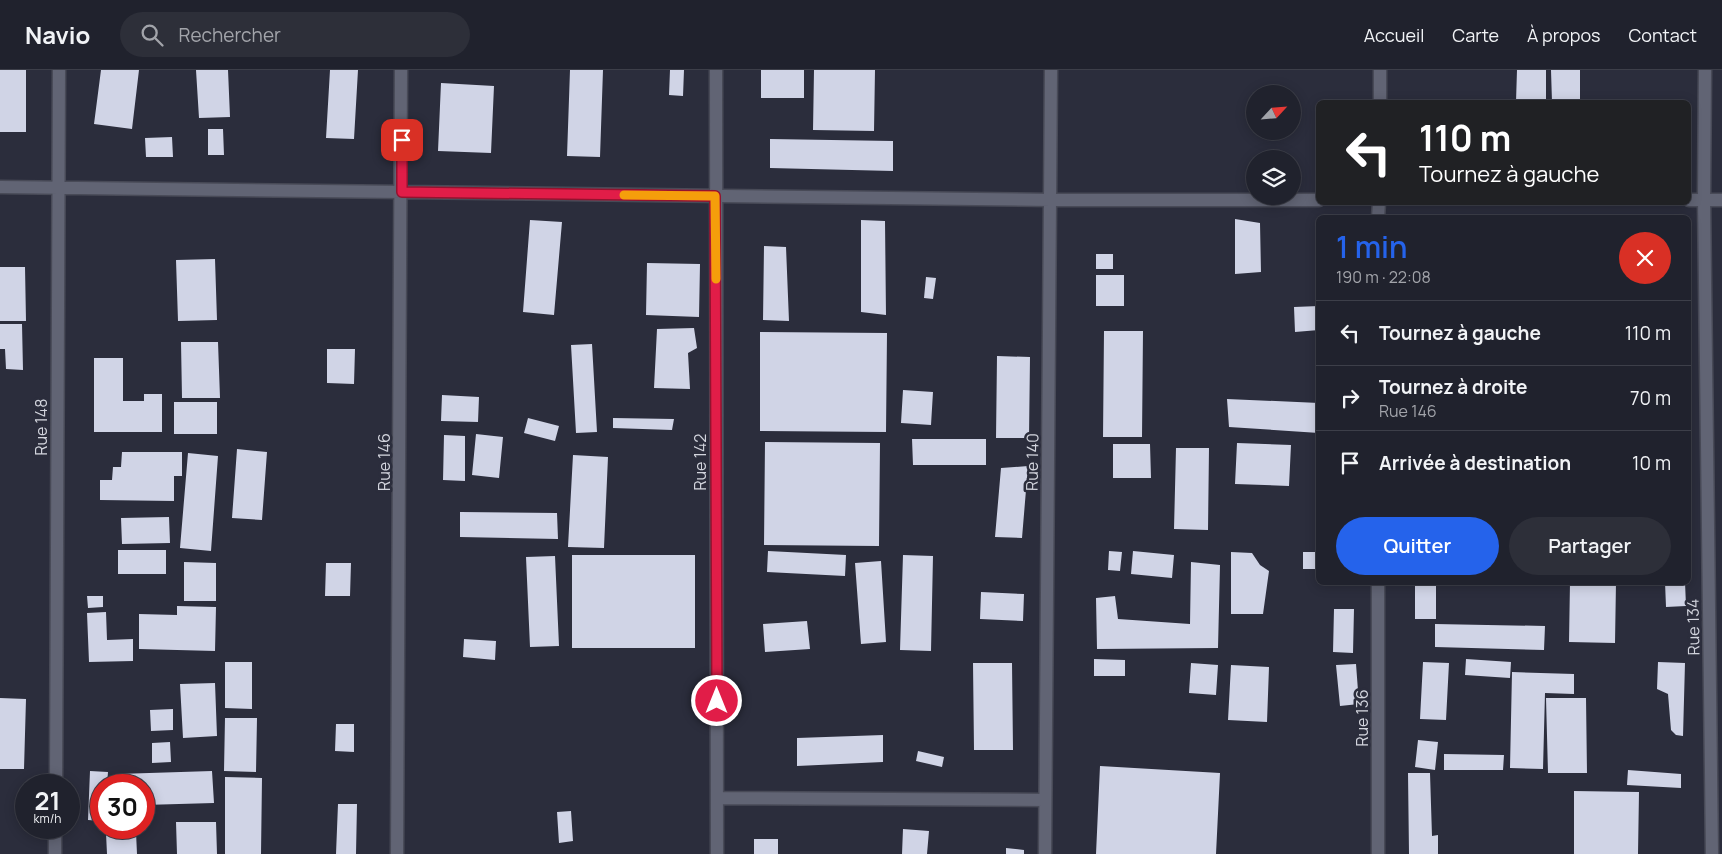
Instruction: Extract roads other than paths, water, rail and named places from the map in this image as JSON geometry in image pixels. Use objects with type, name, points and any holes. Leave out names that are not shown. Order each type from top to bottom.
[{"type":"street","name":"Rue 148","points":[[56,774],[59,70]]},
{"type":"street","name":"Rue 146","points":[[397,854],[402,192],[401,70]]},
{"type":"street","name":"Rue 142","points":[[716,70],[717,854]]},
{"type":"street","name":"Rue 140","points":[[1045,854],[1051,70]]},
{"type":"street","points":[[1380,70],[1380,100]]},
{"type":"street","name":"Rue 134","points":[[1705,70],[1704,200],[1712,854]]},
{"type":"street","points":[[0,187],[1051,200],[1316,200]]},
{"type":"street","points":[[1691,200],[1722,200]]},
{"type":"street","name":"Rue 136","points":[[1378,585],[1378,854]]},
{"type":"street","points":[[717,798],[1045,800]]},
{"type":"street","points":[[55,854],[56,839]]}]
